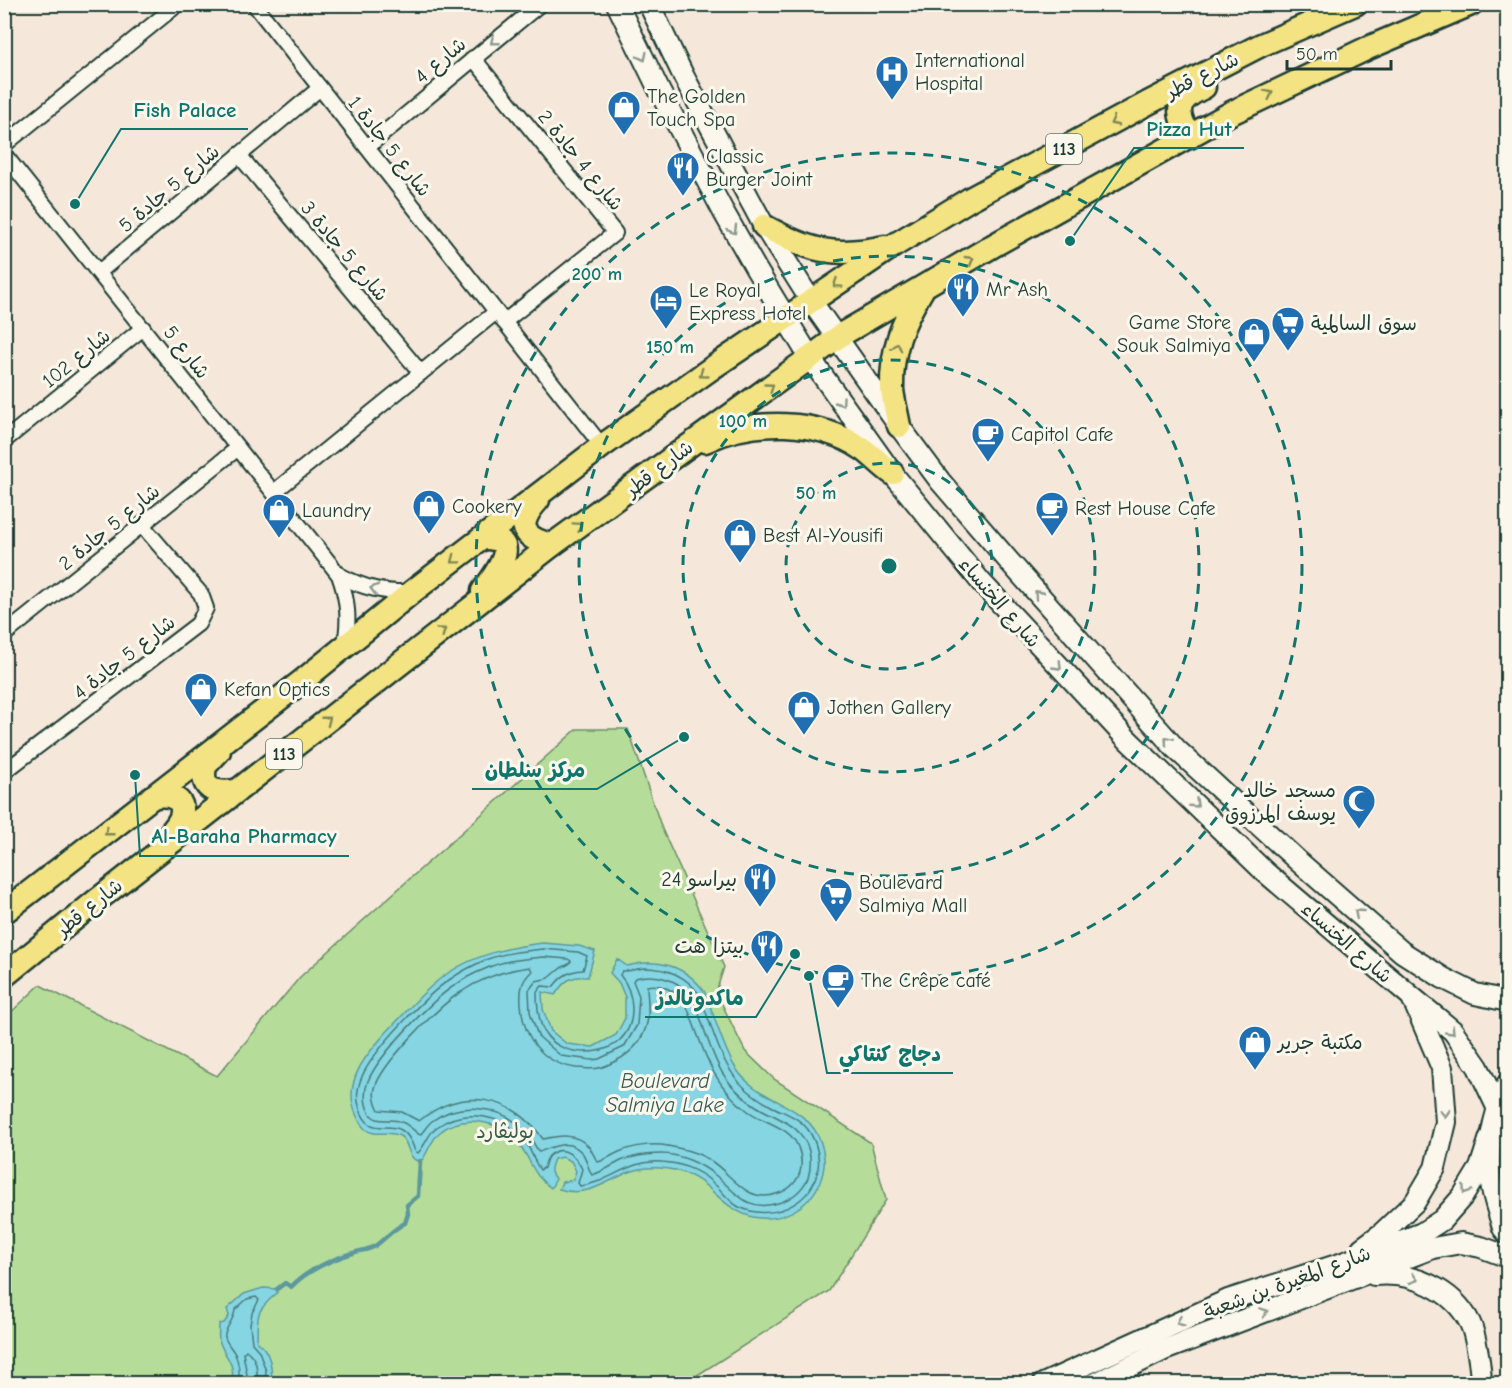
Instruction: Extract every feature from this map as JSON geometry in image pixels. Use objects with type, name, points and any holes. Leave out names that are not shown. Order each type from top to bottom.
[{"type":"main road","name":"شارع الخنساء","points":[[617,4],[660,92],[723,211],[810,358],[892,473],[981,582],[1128,740],[1265,872],[1453,1030],[1478,1067],[1497,1107]]},
{"type":"main road","name":"شارع الخنساء","points":[[649,4],[684,77],[764,226],[811,301],[940,480],[1008,560],[1176,749],[1298,861],[1402,952],[1443,978],[1475,994],[1508,1001]]},
{"type":"main road","name":"شارع قطر","points":[[4,912],[602,446],[811,301],[893,246],[970,200],[1261,45],[1355,4]]},
{"type":"main road","name":"شارع قطر","points":[[4,976],[148,860],[552,545],[837,339],[1123,172],[1190,137],[1231,112],[1368,48],[1471,4]]},
{"type":"main road","points":[[1190,137],[1180,120],[1180,104],[1187,95],[1249,65],[1261,45]]},
{"type":"main road","points":[[764,226],[794,243],[826,252],[860,253],[893,246]]},
{"type":"main road","points":[[899,426],[892,390],[894,353],[905,318],[924,287]]},
{"type":"main road","points":[[674,456],[713,438],[750,427],[789,425],[827,432],[836,436],[862,449],[892,473]]},
{"type":"main road","points":[[551,486],[526,512],[524,525],[527,533],[535,542],[552,545]]},
{"type":"main road","points":[[466,614],[502,563],[505,550],[502,543],[494,538],[485,538]]},
{"type":"main road","points":[[236,791],[219,793],[209,788],[204,781],[203,774],[205,766],[250,720]]},
{"type":"main road","points":[[148,860],[178,824],[182,814],[180,804],[174,797],[164,794],[152,797]]},
{"type":"main road","points":[[1340,1264],[1381,1234],[1415,1202],[1435,1168],[1446,1122],[1442,1068],[1412,997]]},
{"type":"main road","points":[[1508,1083],[1497,1107],[1490,1137],[1491,1184],[1503,1228],[1508,1234]]},
{"type":"main road","name":"شارع المغيرة بن شعبة","points":[[1043,1383],[1228,1300],[1340,1264],[1422,1233],[1442,1220],[1463,1196],[1480,1168],[1490,1137]]},
{"type":"main road","name":"شارع المغيرة بن شعبة","points":[[1094,1383],[1164,1350],[1433,1248],[1461,1243],[1481,1247],[1508,1257]]},
{"type":"main road","points":[[1357,1277],[1388,1273],[1412,1277],[1431,1285],[1454,1301],[1470,1324],[1481,1383]]},
{"type":"street","points":[[4,145],[178,4]]},
{"type":"street","name":"شارع 5 جادة 1","points":[[254,4],[602,446]]},
{"type":"street","name":"شارع 4","points":[[367,147],[540,4]]},
{"type":"street","name":"شارع 4 جادة 2","points":[[473,58],[615,233],[500,317]]},
{"type":"street","name":"شارع 5 جادة 5","points":[[99,272],[320,88]]},
{"type":"street","name":"شارع 5","points":[[4,154],[339,575],[346,592],[348,611],[348,629],[344,648]]},
{"type":"street","name":"شارع 5 جادة 3","points":[[240,155],[421,372]]},
{"type":"street","points":[[274,492],[421,372],[500,317]]},
{"type":"street","name":"شارع 102","points":[[4,441],[143,328]]},
{"type":"street","name":"شارع 5 جادة 2","points":[[4,635],[238,448]]},
{"type":"street","name":"شارع 5 جادة 4","points":[[4,772],[198,624],[206,608],[201,594],[142,525]]},
{"type":"street","name":"شارع 5","points":[[339,575],[374,590],[393,593],[412,592]]},
{"type":"green space","name":"بوليڤارد","points":[[577,729],[628,729],[662,829],[724,967],[716,992],[745,1051],[774,1079],[871,1143],[886,1200],[829,1291],[696,1376],[679,1383],[5,1384],[5,1018],[40,985],[217,1076],[300,977]]},
{"type":"water","name":"Boulevard Salmiya Lake","points":[[543,943],[579,946],[595,951],[588,977],[568,980],[555,995],[542,992],[543,1009],[551,1031],[567,1044],[593,1047],[616,1035],[625,1018],[625,997],[619,983],[610,973],[617,959],[627,966],[649,963],[670,966],[696,982],[704,991],[735,1067],[756,1088],[806,1119],[815,1130],[824,1154],[824,1163],[819,1184],[809,1199],[800,1207],[783,1215],[771,1218],[753,1217],[733,1208],[691,1176],[661,1168],[640,1169],[586,1191],[569,1191],[559,1189],[562,1182],[573,1180],[576,1171],[571,1161],[562,1157],[554,1159],[551,1172],[556,1179],[551,1188],[540,1178],[512,1136],[493,1125],[471,1121],[449,1126],[437,1135],[423,1159],[417,1161],[411,1156],[400,1136],[391,1133],[373,1133],[365,1129],[357,1116],[352,1100],[356,1075],[370,1051],[416,1001],[441,978],[459,966],[506,949]]},
{"type":"water","points":[[263,1288],[277,1289],[277,1293],[261,1310],[257,1325],[257,1342],[265,1350],[270,1360],[271,1383],[231,1383],[231,1365],[219,1340],[219,1324],[224,1323],[229,1316],[227,1309],[244,1294]]},
{"type":"waterway","points":[[277,1289],[285,1283],[291,1287],[304,1276],[328,1262],[372,1248],[405,1223],[408,1214],[407,1205],[418,1196],[420,1161]]},
{"type":"place","name":"International Hospital","points":[[892,101]]},
{"type":"place","name":"The Golden Touch Spa","points":[[624,136]]},
{"type":"place","name":"Classic Burger Joint","points":[[683,197]]},
{"type":"place","name":"Fish Palace","points":[[75,204]]},
{"type":"place","name":"Pizza Hut","points":[[1070,241]]},
{"type":"place","name":"Mr Ash","points":[[963,318]]},
{"type":"place","name":"Le Royal Express Hotel","points":[[666,330]]},
{"type":"place","name":"سوق السالمية","points":[[1288,352]]},
{"type":"place","name":"Game Store Souk Salmiya","points":[[1254,363]]},
{"type":"place","name":"Capitol Cafe","points":[[988,463]]},
{"type":"place","name":"Cookery","points":[[429,535]]},
{"type":"place","name":"Rest House Cafe","points":[[1052,537]]},
{"type":"place","name":"Laundry","points":[[279,539]]},
{"type":"place","name":"Best Al-Yousifi","points":[[740,564]]},
{"type":"place","name":"Kefan Optics","points":[[201,718]]},
{"type":"place","name":"Jothen Gallery","points":[[804,736]]},
{"type":"place","name":"مركز سلطان","points":[[684,737]]},
{"type":"place","name":"Al-Baraha Pharmacy","points":[[135,775]]},
{"type":"place","name":"مسجد خالد يوسف المرزوق","points":[[1359,830]]},
{"type":"place","name":"24 بيراسو","points":[[760,908]]},
{"type":"place","name":"Boulevard Salmiya Mall","points":[[836,923]]},
{"type":"place","name":"ماكدونالدز","points":[[795,954]]},
{"type":"place","name":"بيتزا هت","points":[[767,975]]},
{"type":"place","name":"دجاج كنتاكي","points":[[809,976]]},
{"type":"place","name":"The Crêpe café","points":[[838,1009]]},
{"type":"place","name":"مكتبة جرير","points":[[1255,1071]]}]
